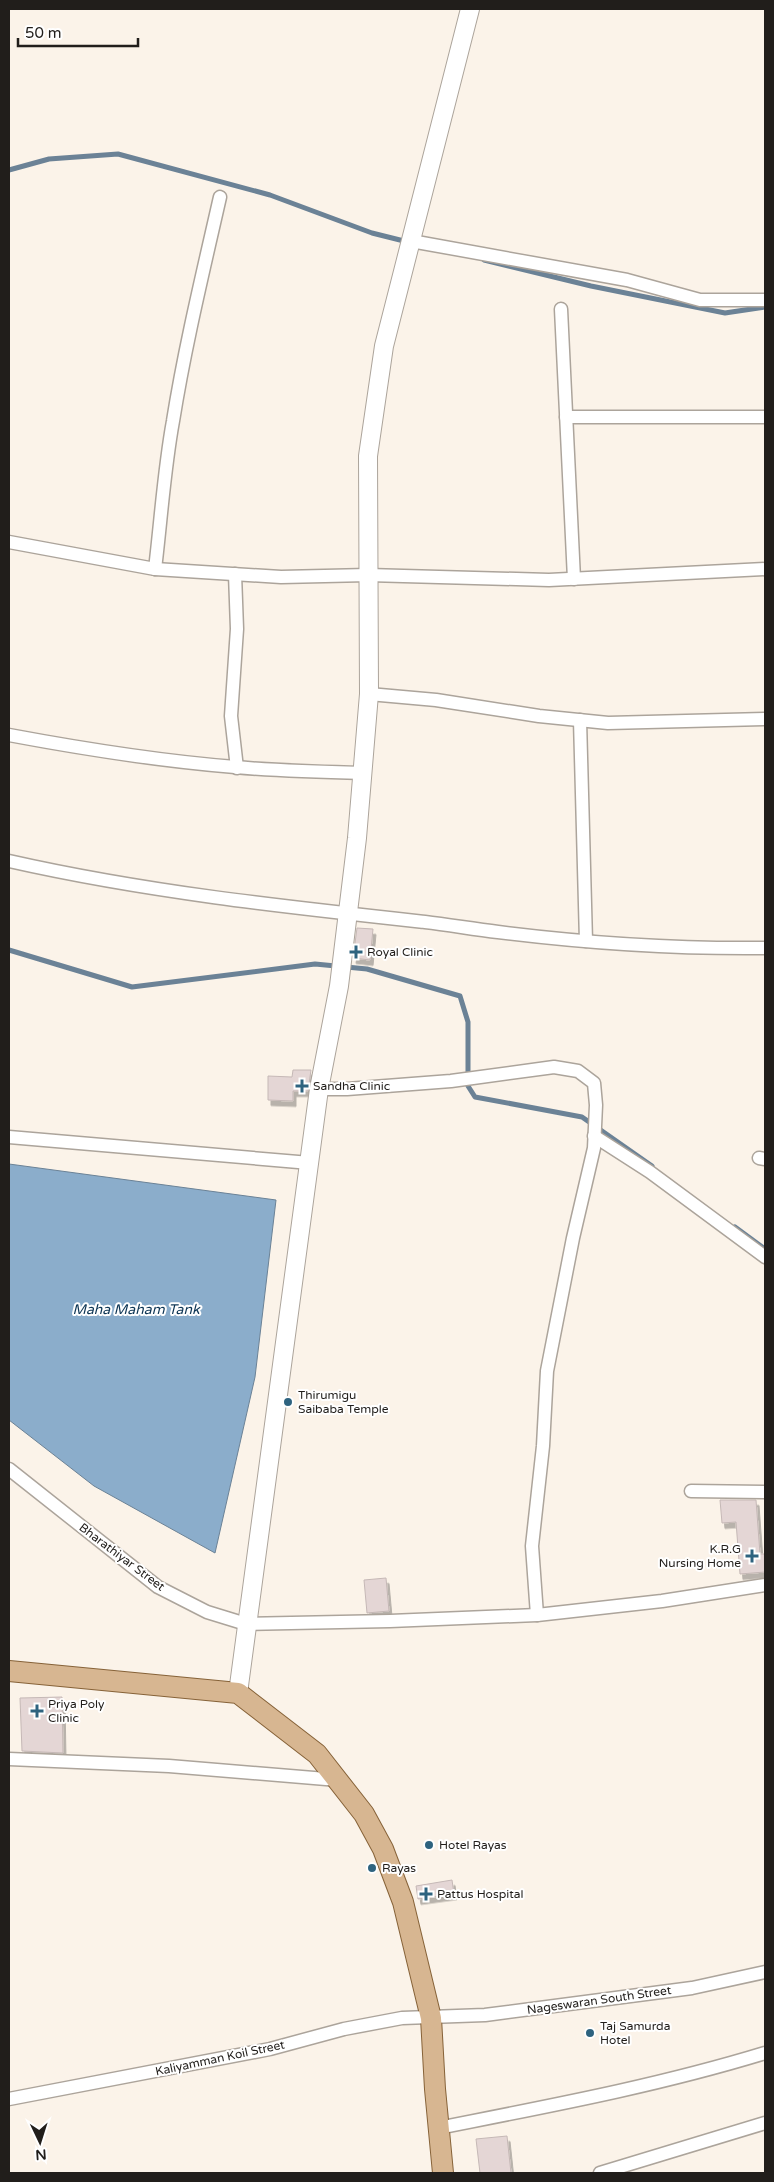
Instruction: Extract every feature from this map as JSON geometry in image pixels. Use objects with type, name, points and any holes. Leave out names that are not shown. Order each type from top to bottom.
[{"type":"main road","points":[[9,1671],[238,1693],[317,1754],[364,1814],[383,1849],[403,1902],[431,2018],[438,2128],[443,2173]]},
{"type":"street","points":[[238,1693],[319,1089],[344,953],[364,774],[369,694],[368,456],[384,346],[470,9]]},
{"type":"street","points":[[155,569],[162,514],[165,468],[173,419],[220,197]]},
{"type":"street","points":[[411,241],[627,280],[700,300],[765,300]]},
{"type":"street","points":[[560,309],[574,579]]},
{"type":"street","points":[[566,417],[765,417]]},
{"type":"street","points":[[9,542],[155,569],[281,577],[368,575],[456,579],[574,579],[765,569]]},
{"type":"street","points":[[235,574],[237,629],[232,716],[237,768]]},
{"type":"street","points":[[369,694],[436,700],[608,723],[765,719]]},
{"type":"street","points":[[580,720],[586,941]]},
{"type":"street","points":[[9,735],[123,754],[237,768],[364,774]]},
{"type":"street","points":[[9,861],[102,881],[244,903],[287,905],[347,915],[586,941],[682,947],[765,948]]},
{"type":"street","points":[[319,1089],[347,1089],[451,1081],[554,1066],[578,1071],[594,1083],[596,1105],[594,1142],[572,1238],[547,1370],[543,1446],[532,1546],[537,1615]]},
{"type":"street","points":[[9,1137],[310,1163]]},
{"type":"street","points":[[594,1142],[650,1172],[765,1257]]},
{"type":"street","name":"Bharathiyar Street","points":[[9,1469],[158,1587],[207,1612],[246,1624],[537,1615],[662,1601],[765,1585]]},
{"type":"street","points":[[691,1492],[765,1492]]},
{"type":"street","points":[[9,1759],[169,1766],[338,1780]]},
{"type":"street","name":"Nageswaran South Street","points":[[431,2018],[485,2015],[692,1988],[765,1972]]},
{"type":"street","name":"Kaliyamman Koil Street","points":[[9,2099],[270,2049],[344,2029],[402,2018],[431,2018]]},
{"type":"street","points":[[438,2128],[612,2094],[716,2068],[765,2053]]},
{"type":"street","points":[[600,2173],[765,2123]]},
{"type":"water","name":"Maha Maham Tank","points":[[9,1164],[276,1200],[255,1377],[215,1553],[94,1486],[9,1420]]},
{"type":"building","points":[[357,928],[373,929],[370,960],[353,958]]},
{"type":"building","points":[[293,1070],[311,1070],[308,1091],[293,1091],[293,1101],[268,1100],[268,1076],[292,1077]]},
{"type":"building","points":[[720,1500],[756,1500],[760,1554],[765,1554],[765,1572],[740,1574],[736,1522],[722,1523]]},
{"type":"building","points":[[386,1578],[389,1611],[367,1613],[364,1580]]},
{"type":"building","points":[[62,1697],[63,1753],[22,1751],[20,1698]]},
{"type":"building","points":[[452,1880],[454,1894],[418,1899],[416,1886]]},
{"type":"building","points":[[507,2136],[511,2173],[480,2173],[476,2139]]},
{"type":"waterway","points":[[9,170],[49,159],[118,154],[270,195],[372,233],[408,242]]},
{"type":"waterway","points":[[484,260],[591,286],[725,313],[765,307]]},
{"type":"waterway","points":[[9,950],[132,987],[315,964],[367,969],[460,996],[468,1022],[468,1086],[475,1097],[582,1117],[652,1166]]},
{"type":"waterway","points":[[735,1227],[765,1249]]},
{"type":"place","name":"Royal Clinic","points":[[356,952]]},
{"type":"place","name":"Sandha Clinic","points":[[302,1086]]},
{"type":"place","name":"Thirumigu Saibaba Temple","points":[[288,1402]]},
{"type":"place","name":"K.R.G Nursing Home","points":[[752,1556]]},
{"type":"place","name":"Priya Poly Clinic","points":[[37,1711]]},
{"type":"place","name":"Hotel Rayas","points":[[429,1845]]},
{"type":"place","name":"Rayas","points":[[372,1868]]},
{"type":"place","name":"Pattus Hospital","points":[[426,1894]]},
{"type":"place","name":"Taj Samurda Hotel","points":[[590,2033]]}]
